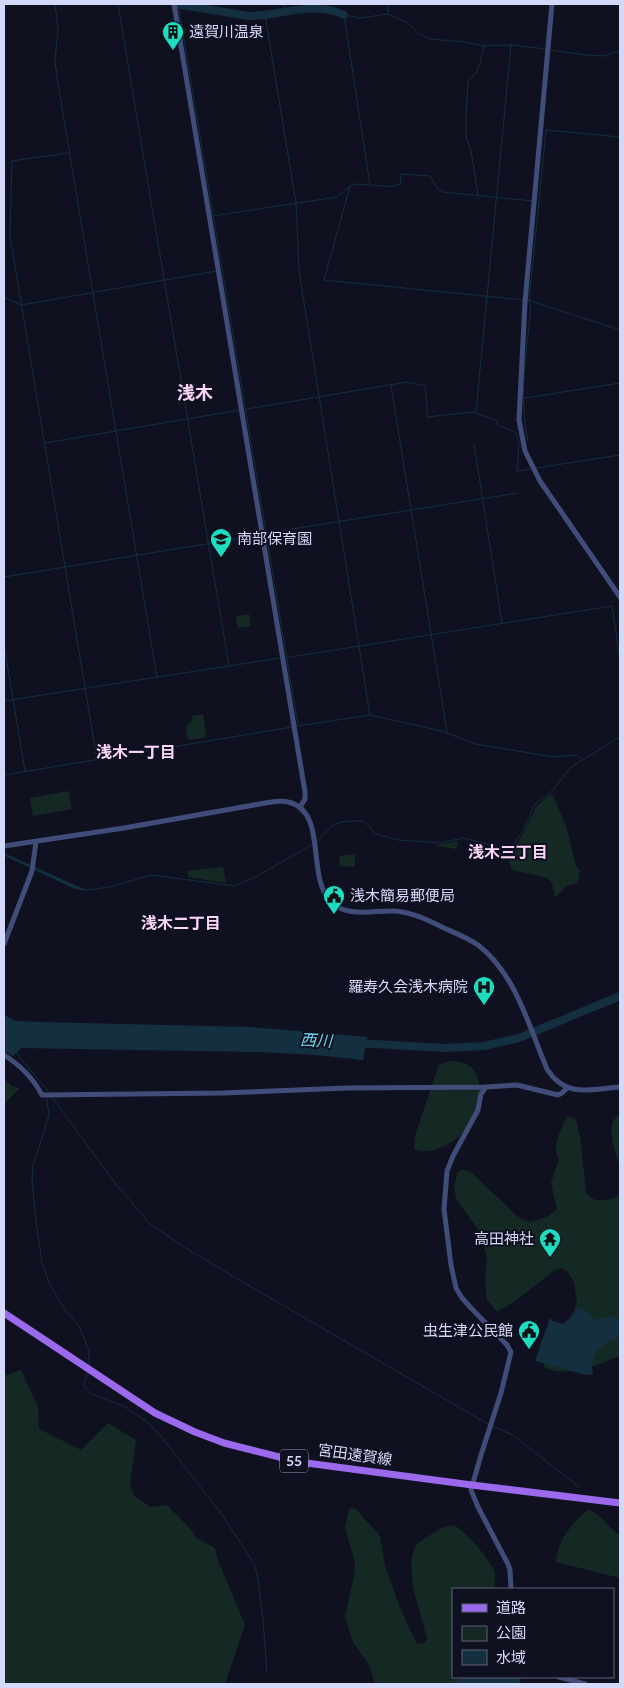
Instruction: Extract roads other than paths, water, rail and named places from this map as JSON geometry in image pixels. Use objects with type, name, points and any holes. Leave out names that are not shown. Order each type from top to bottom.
[{"type":"main road","name":"宮田遠賀線","points":[[4,1313],[155,1413],[195,1432],[258,1452],[299,1462],[620,1503]]},
{"type":"street","points":[[174,4],[305,792],[305,799],[300,807]]},
{"type":"street","points":[[552,4],[525,302],[519,420],[526,451],[540,481],[620,597]]},
{"type":"street","points":[[4,846],[124,828],[265,803],[287,802],[300,807],[304,810],[311,825],[320,882],[324,894],[338,908],[355,912],[394,911],[415,914],[476,944],[503,970],[524,1012],[552,1078],[567,1088],[583,1090],[620,1087]]},
{"type":"street","points":[[4,944],[34,865],[36,842]]},
{"type":"street","points":[[4,1055],[25,1072],[42,1095],[223,1093],[347,1088],[517,1085],[558,1095],[567,1088]]},
{"type":"street","points":[[486,1087],[481,1094],[478,1110],[447,1171],[444,1209],[456,1288],[462,1298],[507,1345],[511,1352],[505,1379],[472,1485],[478,1507],[508,1564],[511,1588]]},
{"type":"street","points":[[564,1678],[585,1684]]},
{"type":"water","points":[[4,853],[88,891],[75,889],[7,857]]},
{"type":"water","points":[[4,1015],[15,1021],[251,1027],[367,1037],[363,1060],[260,1052],[21,1048],[13,1056],[4,1051]]},
{"type":"water","points":[[577,1307],[587,1312],[595,1320],[614,1316],[620,1321],[620,1330],[616,1340],[600,1348],[594,1357],[593,1374],[586,1375],[535,1361],[550,1318],[563,1324],[574,1315]]},
{"type":"water","points":[[463,1678],[521,1678],[519,1684],[452,1684]]},
{"type":"waterway","points":[[55,4],[58,29],[55,61],[57,77],[157,677]]},
{"type":"waterway","points":[[118,4],[229,666]]},
{"type":"waterway","points":[[175,4],[249,16],[309,9],[333,11],[344,15]]},
{"type":"waterway","points":[[178,4],[298,726]]},
{"type":"waterway","points":[[284,4],[284,11]]},
{"type":"waterway","points":[[388,14],[389,4]]},
{"type":"waterway","points":[[524,300],[324,280],[350,186],[355,184],[370,185],[344,15],[360,18],[388,14],[408,23],[419,34],[430,39],[465,42],[483,46],[511,45],[546,49]]},
{"type":"waterway","points":[[265,15],[296,203],[299,271],[370,715]]},
{"type":"waterway","points":[[476,412],[511,45]]},
{"type":"waterway","points":[[478,195],[471,151],[466,136],[466,114],[468,81],[476,73],[484,46]]},
{"type":"waterway","points":[[550,50],[604,56],[620,51]]},
{"type":"waterway","points":[[528,441],[524,408],[524,374],[531,306],[529,301],[546,130],[620,137]]},
{"type":"waterway","points":[[68,153],[12,161],[10,236],[97,760]]},
{"type":"waterway","points":[[371,185],[390,186],[401,184],[400,174],[430,176],[438,189],[443,192],[533,201]]},
{"type":"waterway","points":[[213,216],[337,197],[349,187]]},
{"type":"waterway","points":[[4,297],[21,305],[217,271]]},
{"type":"waterway","points":[[528,300],[620,330]]},
{"type":"waterway","points":[[247,409],[407,382],[412,383],[425,386],[427,417],[473,412],[496,420],[498,425],[516,433],[519,443],[517,471],[532,469]]},
{"type":"waterway","points":[[525,398],[620,383]]},
{"type":"waterway","points":[[391,386],[447,732]]},
{"type":"waterway","points":[[45,443],[240,410]]},
{"type":"waterway","points":[[474,444],[502,623]]},
{"type":"waterway","points":[[536,468],[620,455]]},
{"type":"waterway","points":[[267,533],[518,493]]},
{"type":"waterway","points":[[4,577],[261,535]]},
{"type":"waterway","points":[[284,658],[612,606],[620,659]]},
{"type":"waterway","points":[[4,645],[25,771]]},
{"type":"waterway","points":[[4,701],[280,658]]},
{"type":"waterway","points":[[298,726],[370,715],[442,731],[475,744],[554,757],[577,755],[581,759]]},
{"type":"waterway","points":[[4,775],[292,727]]},
{"type":"waterway","points":[[316,842],[333,825],[341,822],[362,821],[375,834],[398,840],[440,843],[463,838],[508,849],[511,848],[524,829],[535,804],[551,792],[571,767],[620,737]]},
{"type":"waterway","points":[[86,890],[110,887],[151,875],[235,886],[259,875],[313,844]]},
{"type":"waterway","name":"西川","points":[[357,1043],[446,1048],[484,1046],[519,1038],[620,996]]},
{"type":"waterway","points":[[16,1053],[49,1092]]},
{"type":"waterway","points":[[48,1097],[49,1115],[33,1166],[32,1181],[42,1263],[49,1283],[65,1310],[79,1326],[89,1351],[89,1366]]},
{"type":"waterway","points":[[52,1097],[115,1183],[149,1223],[179,1244],[241,1281],[488,1424]]},
{"type":"waterway","points":[[88,1372],[84,1385],[87,1390],[92,1394],[125,1407],[149,1423],[164,1440],[223,1516],[254,1564],[258,1578],[263,1619],[267,1672]]},
{"type":"waterway","points":[[492,1426],[513,1435],[580,1488]]},
{"type":"place","name":"遠賀川温泉","points":[[173,51]]},
{"type":"place","name":"南部保育園","points":[[221,558]]},
{"type":"place","name":"浅木簡易郵便局","points":[[334,915]]},
{"type":"place","name":"羅寿久会浅木病院","points":[[484,1006]]},
{"type":"place","name":"高田神社","points":[[550,1258]]},
{"type":"place","name":"虫生津公民館","points":[[529,1350]]},
{"type":"district","name":"浅木","points":[[195,393]]},
{"type":"district","name":"浅木一丁目","points":[[136,752]]},
{"type":"district","name":"浅木三丁目","points":[[508,852]]},
{"type":"district","name":"浅木二丁目","points":[[181,923]]}]
